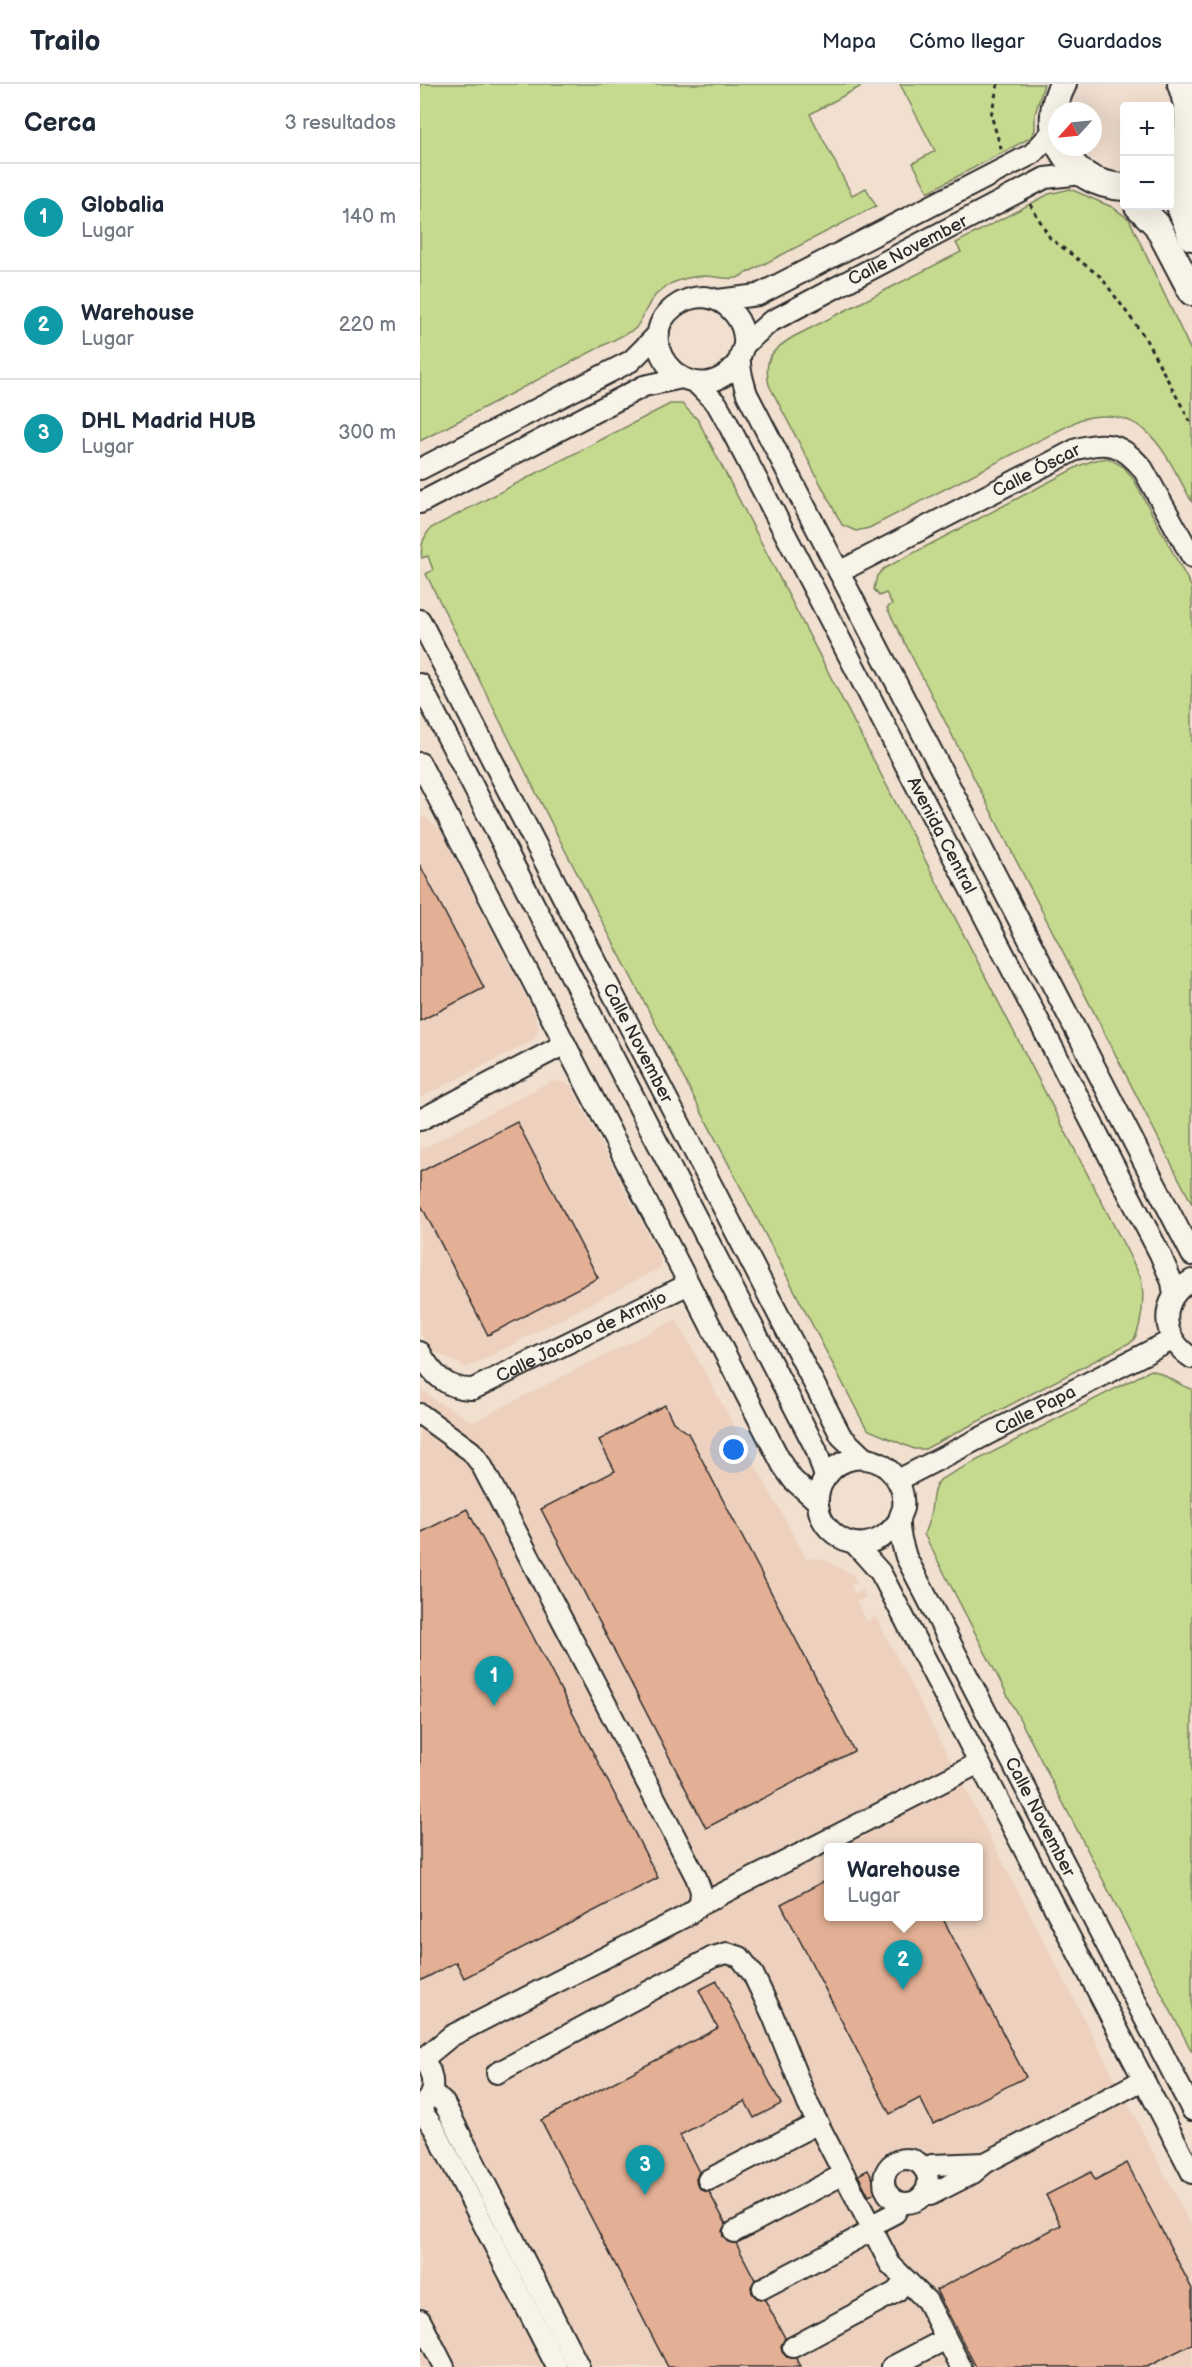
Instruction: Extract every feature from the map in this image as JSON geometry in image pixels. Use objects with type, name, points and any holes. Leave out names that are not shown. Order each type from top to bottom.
[{"type":"main road","points":[[1056,102],[1063,84]]},
{"type":"main road","points":[[1181,84],[1188,101],[1191,119],[1188,137],[1175,161],[1181,209],[1192,237]]},
{"type":"main road","points":[[1066,156],[1082,174],[1095,182],[1120,190]]},
{"type":"main road","points":[[1142,210],[1157,225],[1192,292]]},
{"type":"street","name":"Calle November","points":[[718,300],[758,296],[1048,144]]},
{"type":"street","name":"Calle November","points":[[742,352],[770,322],[1045,178],[1082,174]]},
{"type":"street","points":[[420,502],[644,386],[717,380],[734,368],[742,352],[743,331],[738,318],[718,300],[705,297],[680,302],[670,310],[663,321],[659,333],[659,347],[663,360],[671,371],[689,381]]},
{"type":"street","points":[[420,469],[631,361],[659,333]]},
{"type":"street","name":"Avenida Central","points":[[742,352],[747,394],[1192,1255]]},
{"type":"street","name":"Avenida Central","points":[[689,381],[717,404],[726,420],[1164,1262],[1172,1282],[1174,1295]]},
{"type":"street","name":"Calle Óscar","points":[[839,572],[1077,449],[1107,443],[1132,457],[1143,469],[1192,556]]},
{"type":"street","name":"Calle November","points":[[420,620],[841,1436],[864,1458]]},
{"type":"street","name":"Calle November","points":[[420,684],[816,1449],[825,1477]]},
{"type":"street","points":[[420,763],[425,785],[565,1044],[783,1466],[793,1480],[818,1502]]},
{"type":"street","points":[[420,1120],[565,1044]]},
{"type":"street","points":[[1192,1280],[1174,1295],[1167,1317],[1172,1340],[1180,1350],[1192,1358]]},
{"type":"street","name":"Calle Jacobo de Armijo","points":[[420,1352],[428,1367],[441,1380],[462,1390],[473,1389],[689,1284]]},
{"type":"street","name":"Calle Papa","points":[[898,1480],[1172,1340]]},
{"type":"street","points":[[420,1414],[471,1451],[481,1464],[696,1877],[701,1891],[700,1905]]},
{"type":"street","points":[[864,1458],[889,1469],[898,1480],[903,1493],[903,1507],[899,1521],[885,1536],[876,1541],[855,1544],[843,1540],[829,1530],[820,1514],[819,1489],[825,1477],[842,1463],[864,1458]]},
{"type":"street","name":"Calle November","points":[[899,1521],[902,1541],[911,1567],[1192,2110]]},
{"type":"street","name":"Calle November","points":[[855,1544],[880,1572],[1192,2173]]},
{"type":"street","name":"Calle November","points":[[422,2059],[451,2036],[979,1762]]},
{"type":"street","points":[[496,2073],[714,1957],[727,1953],[740,1957],[753,1974],[773,2016],[808,2104],[890,2264],[927,2301],[961,2367]]},
{"type":"street","points":[[422,2059],[431,2073],[424,2102],[434,2128],[557,2367]]},
{"type":"street","points":[[861,2207],[894,2198],[909,2203],[923,2195],[930,2195],[985,2163],[1143,2080]]},
{"type":"street","points":[[424,2102],[444,2103],[579,2367]]},
{"type":"street","points":[[708,2180],[818,2123]]},
{"type":"street","points":[[763,2288],[895,2213],[894,2198],[884,2185],[885,2177],[894,2163],[910,2160],[924,2169],[927,2187],[923,2195]]},
{"type":"street","points":[[924,2169],[932,2165],[985,2163]]},
{"type":"street","points":[[734,2232],[844,2174]]},
{"type":"street","points":[[793,2347],[896,2292],[906,2280]]},
{"type":"street","points":[[420,2319],[444,2367]]},
{"type":"street","points":[[892,2367],[946,2339]]},
{"type":"path","points":[[998,84],[991,115],[1003,152]]},
{"type":"path","points":[[1029,202],[1050,238],[1101,277],[1107,285],[1144,336],[1192,425]]},
{"type":"shaded area","points":[[425,817],[440,829],[535,1015],[538,1028],[536,1037],[530,1042],[420,1098],[420,819]]},
{"type":"shaded area","points":[[551,1081],[565,1082],[571,1086],[661,1260],[661,1267],[473,1365],[465,1367],[430,1349],[420,1331],[420,1150]]},
{"type":"shaded area","points":[[676,1319],[806,1558],[822,1559],[852,1574],[857,1582],[851,1586],[855,1593],[862,1590],[865,1597],[857,1602],[867,1621],[876,1617],[1192,2227],[1192,2367],[420,2367],[420,1388],[435,1400],[473,1422]]},
{"type":"green space","points":[[420,84],[865,84],[810,114],[852,195],[866,188],[876,206],[737,278],[704,276],[668,285],[651,301],[635,329],[420,441]]},
{"type":"green space","points":[[900,84],[1044,84],[1035,114],[1035,130],[1030,138],[928,192],[913,163],[935,151]]},
{"type":"green space","points":[[1070,189],[1112,207],[1129,219],[1192,353],[1192,502],[1173,467],[1152,437],[1139,426],[1123,418],[1104,416],[1081,419],[869,528],[856,531],[842,525],[769,385],[767,368],[771,356],[793,337],[961,252],[956,243],[1049,194]]},
{"type":"green space","points":[[670,404],[682,404],[698,420],[1141,1278],[1142,1311],[1139,1328],[1133,1341],[925,1449],[914,1449],[869,1430],[864,1424],[566,852],[426,574],[433,570],[428,556],[422,558],[423,542],[431,528]]},
{"type":"green space","points":[[1108,458],[1124,467],[1134,480],[1192,588],[1192,1204],[887,608],[892,604],[886,593],[879,596],[874,589],[877,576],[883,569],[1081,465]]},
{"type":"green space","points":[[1151,1370],[1192,1389],[1192,2052],[924,1534],[930,1517],[934,1490],[941,1479]]},
{"type":"building","points":[[420,865],[484,988],[420,1021]]},
{"type":"building","points":[[517,1122],[598,1278],[488,1335],[420,1203],[420,1172]]},
{"type":"building","points":[[665,1405],[673,1422],[688,1433],[854,1751],[706,1828],[541,1509],[615,1471],[599,1440]]},
{"type":"building","points":[[467,1509],[658,1878],[464,1978],[456,1962],[420,1981],[420,1533]]},
{"type":"building","points":[[824,1881],[824,1921],[944,1921],[1026,2077],[933,2124],[920,2098],[890,2114],[781,1904]]},
{"type":"building","points":[[717,1981],[781,2104],[754,2118],[745,2101],[680,2135],[699,2172],[696,2179],[697,2185],[709,2192],[726,2224],[722,2231],[723,2237],[728,2242],[736,2243],[755,2280],[751,2287],[752,2293],[757,2298],[765,2300],[785,2338],[781,2346],[782,2352],[787,2357],[796,2358],[800,2367],[668,2367],[541,2120],[718,2028],[699,1990]]},
{"type":"building","points":[[1127,2163],[1192,2289],[1192,2344],[1147,2367],[976,2367],[936,2290],[1061,2225],[1046,2195],[1091,2172],[1095,2180]]},
{"type":"building","points":[[868,2170],[879,2191],[869,2196],[858,2175]]},
{"type":"place","name":"Globalia","points":[[494,1706]]},
{"type":"place","name":"Warehouse","points":[[903,1990]]},
{"type":"place","name":"DHL Madrid HUB","points":[[645,2195]]}]
